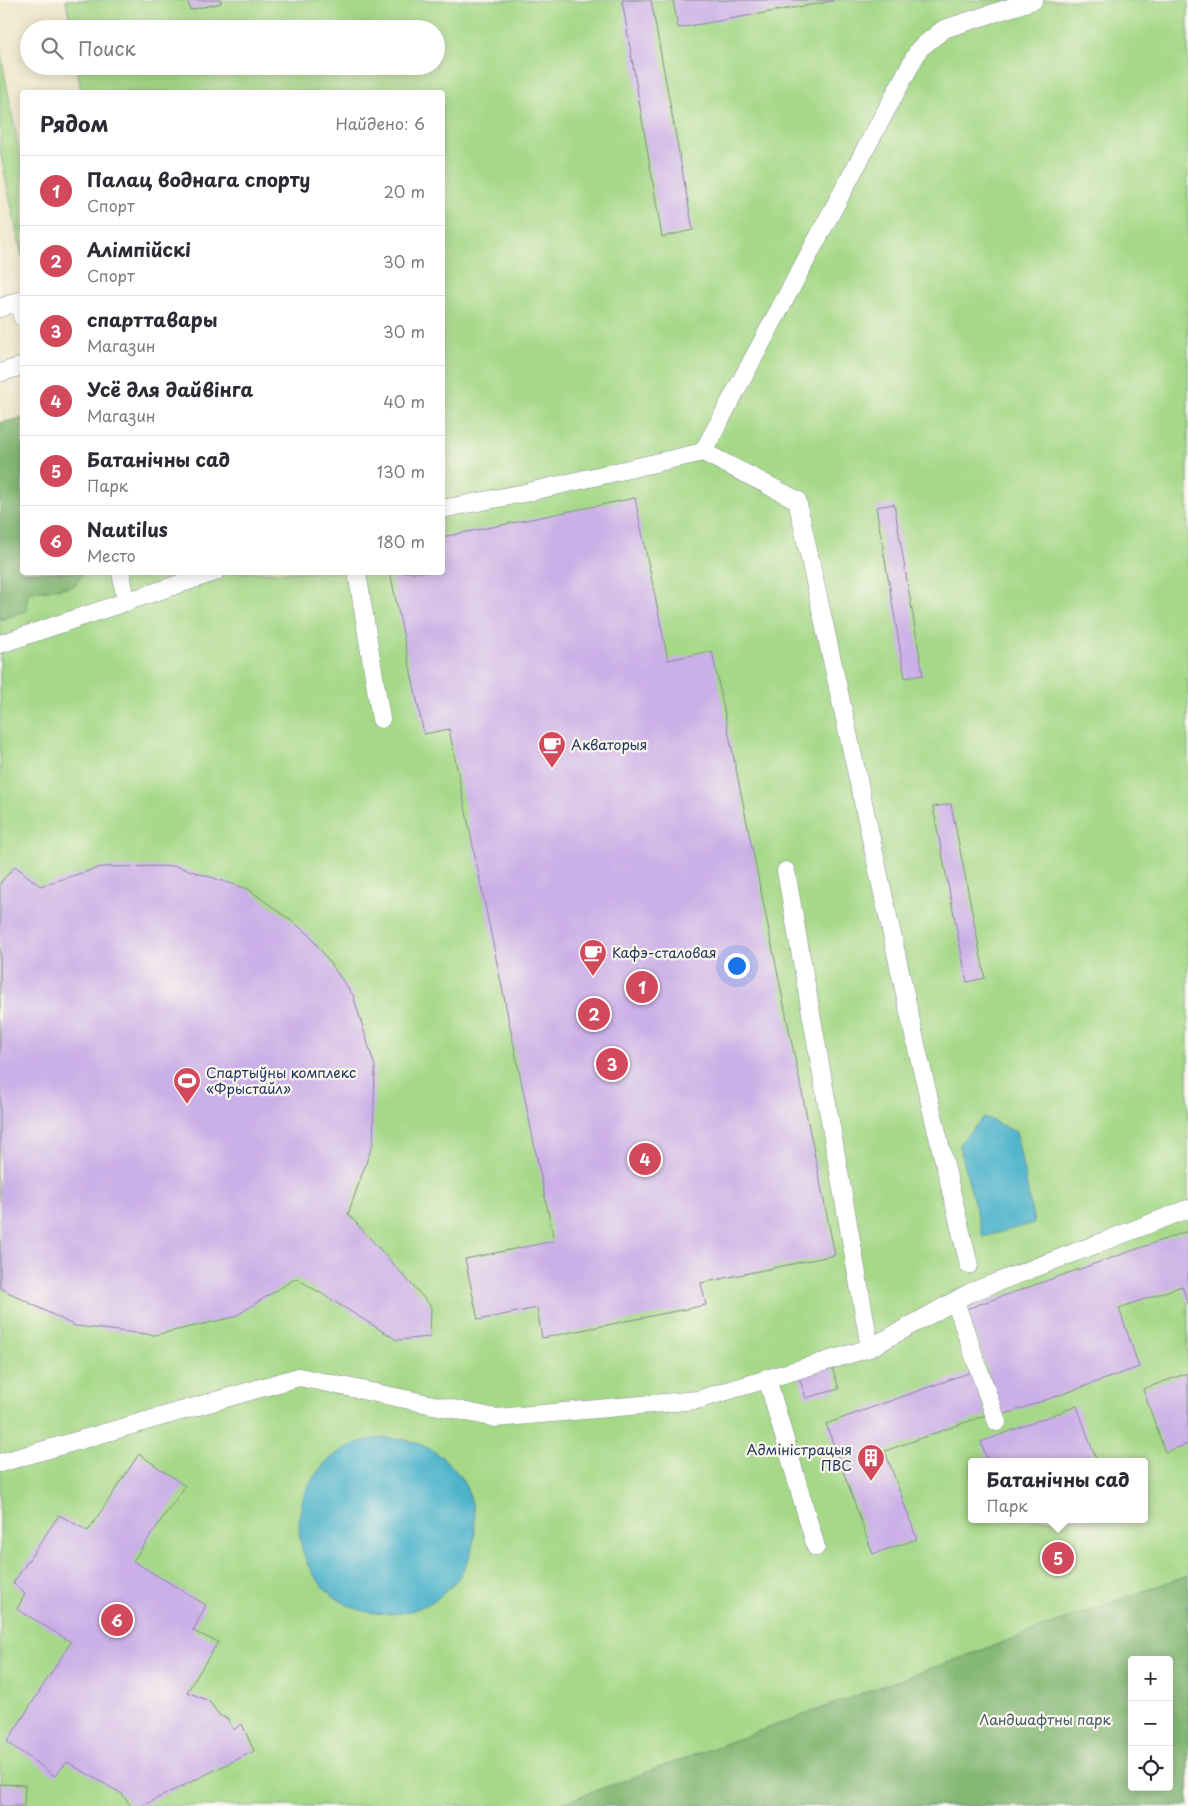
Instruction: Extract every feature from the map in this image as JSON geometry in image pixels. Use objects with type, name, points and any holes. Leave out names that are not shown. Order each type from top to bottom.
[{"type":"lane","points":[[703,452],[919,49],[944,29],[1034,0]]},
{"type":"lane","points":[[0,308],[20,306]]},
{"type":"lane","points":[[0,373],[20,367]]},
{"type":"lane","points":[[445,508],[524,493],[703,452],[797,500],[917,1049],[969,1265]]},
{"type":"lane","points":[[122,575],[126,602]]},
{"type":"lane","points":[[0,644],[206,575]]},
{"type":"lane","points":[[357,575],[381,719]]},
{"type":"lane","points":[[786,871],[870,1348]]},
{"type":"lane","points":[[0,1463],[299,1377],[496,1418],[697,1400],[870,1348],[968,1293],[1188,1209]]},
{"type":"lane","points":[[955,1301],[997,1422]]},
{"type":"lane","points":[[767,1378],[816,1546]]},
{"type":"green space","points":[[66,0],[1188,0],[1188,1806],[0,1806],[0,448],[20,561],[20,575],[445,575],[445,90],[81,90],[78,75],[445,75],[445,20],[69,20]]},
{"type":"green space","points":[[0,50],[20,156],[20,247],[0,151]]},
{"type":"green space","points":[[20,418],[20,575],[82,575],[75,586],[27,593],[28,610],[0,620],[0,423]]},
{"type":"green space","name":"Ландшафтны парк","points":[[1188,1575],[1188,1806],[554,1806]]},
{"type":"water","points":[[984,1117],[1016,1132],[1034,1223],[983,1237],[959,1144]]},
{"type":"water","points":[[378,1438],[396,1438],[413,1441],[429,1448],[455,1470],[465,1484],[472,1500],[475,1526],[474,1543],[469,1560],[455,1582],[443,1594],[429,1604],[413,1611],[396,1614],[378,1614],[361,1611],[345,1604],[319,1582],[309,1568],[302,1552],[299,1535],[299,1517],[302,1500],[309,1484],[331,1458],[345,1448],[361,1441]]},
{"type":"building","points":[[188,0],[221,0],[221,3],[190,10]]},
{"type":"building","points":[[622,0],[651,0],[693,230],[662,237]]},
{"type":"building","points":[[673,0],[833,0],[833,1],[678,28]]},
{"type":"building","points":[[635,498],[668,660],[712,651],[835,1255],[701,1283],[706,1305],[542,1338],[537,1308],[478,1320],[465,1259],[554,1241],[449,729],[424,734],[391,575],[445,575],[445,536]]},
{"type":"building","points":[[894,504],[923,675],[905,678],[876,507]]},
{"type":"building","points":[[951,804],[985,978],[967,982],[933,807]]},
{"type":"building","name":"Спартыўны комплекс «Фрыстайл»","points":[[15,866],[40,886],[101,867],[176,866],[248,889],[309,934],[353,995],[375,1067],[373,1143],[348,1214],[431,1306],[430,1337],[397,1340],[296,1278],[234,1317],[155,1335],[75,1326],[0,1288],[0,883]]},
{"type":"building","points":[[1188,1231],[1188,1304],[1182,1286],[1119,1308],[1139,1367],[1003,1415],[966,1309]]},
{"type":"building","points":[[832,1367],[839,1389],[806,1398],[799,1377]]},
{"type":"building","name":"Адміністрацыя ПВС","points":[[971,1372],[986,1415],[885,1451],[917,1539],[873,1554],[826,1424]]},
{"type":"building","points":[[1188,1373],[1188,1444],[1165,1452],[1143,1389]]},
{"type":"building","points":[[1077,1406],[1096,1458],[987,1458],[981,1442]]},
{"type":"building","points":[[139,1454],[185,1486],[133,1561],[206,1605],[193,1631],[218,1642],[187,1692],[209,1701],[219,1715],[228,1719],[233,1730],[242,1724],[254,1751],[142,1806],[131,1806],[122,1794],[67,1762],[55,1776],[7,1742],[71,1642],[17,1609],[25,1594],[13,1583],[59,1515],[88,1531]]},
{"type":"building","points":[[0,1784],[25,1785],[24,1806],[0,1806]]},
{"type":"place","name":"Акваторыя","points":[[552,769]]},
{"type":"place","name":"Кафэ-сталовая","points":[[593,977]]},
{"type":"place","name":"Палац воднага спорту","points":[[642,987]]},
{"type":"place","name":"Алімпійскі","points":[[594,1014]]},
{"type":"place","name":"спарттавары","points":[[612,1064]]},
{"type":"place","name":"Спартыўны комплекс «Фрыстайл»","points":[[187,1105]]},
{"type":"place","name":"Усё для дайвінга","points":[[645,1159]]},
{"type":"place","name":"Адміністрацыя ПВС","points":[[871,1482]]},
{"type":"place","name":"Батанічны сад","points":[[1058,1558]]},
{"type":"place","name":"Nautilus","points":[[117,1620]]}]
